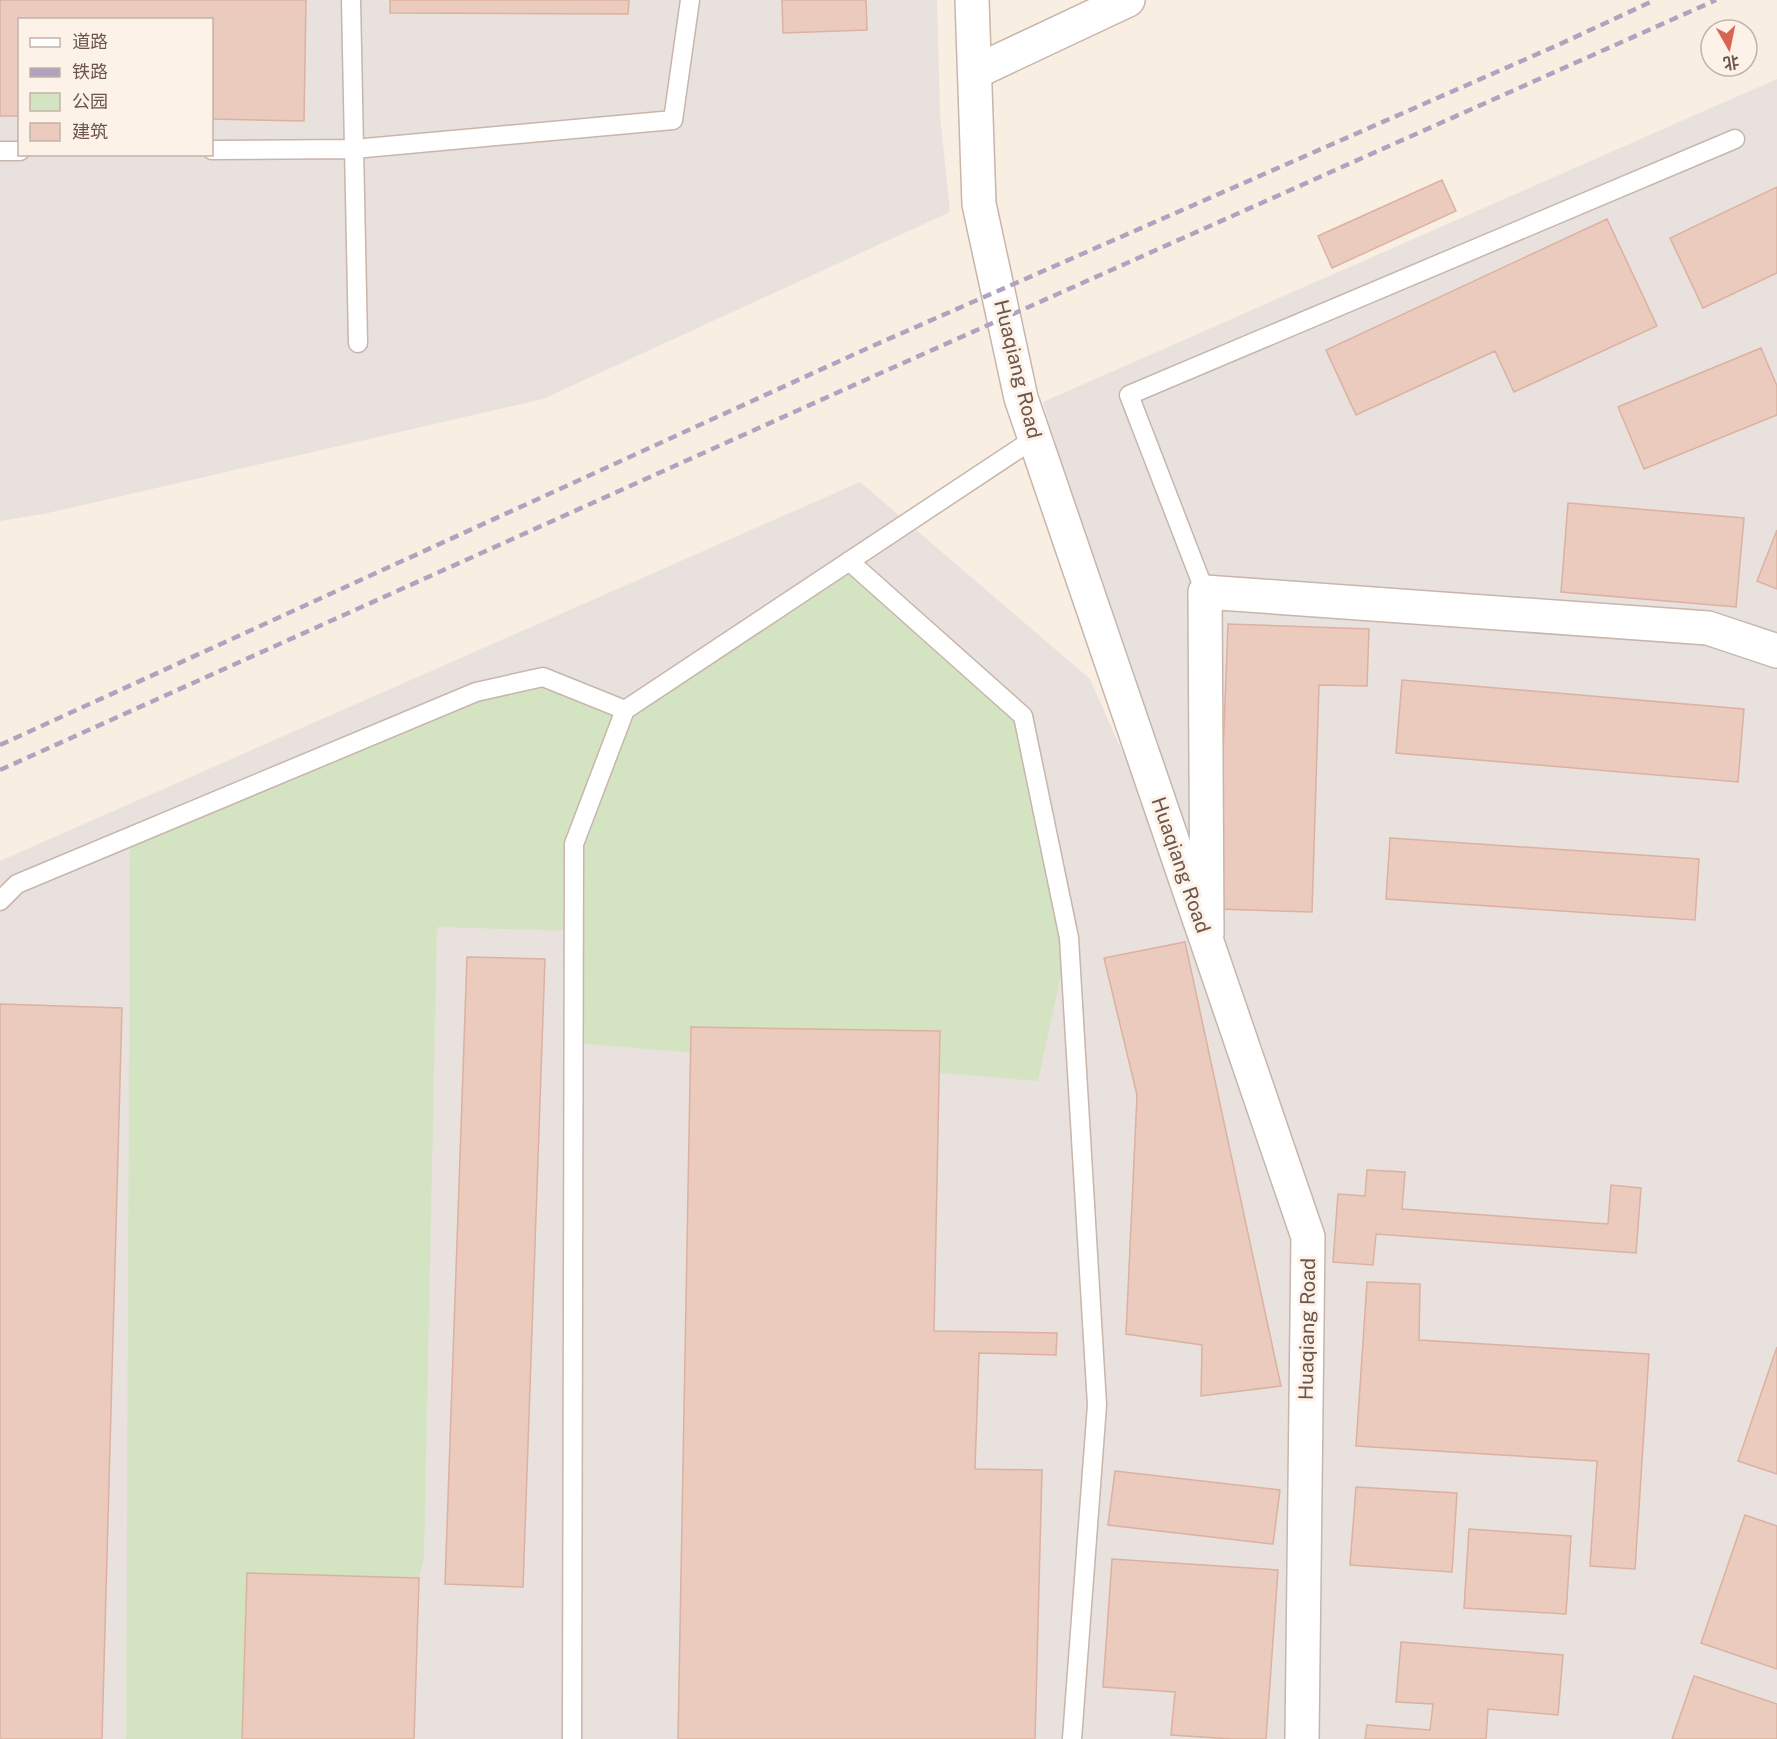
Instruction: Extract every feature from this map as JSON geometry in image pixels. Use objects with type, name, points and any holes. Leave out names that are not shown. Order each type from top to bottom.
[{"type":"street","name":"Huaqiang Road","points":[[972,0],[979,204],[1021,398],[1308,1237],[1302,1739]]},
{"type":"street","points":[[975,72],[1128,0]]},
{"type":"street","points":[[1207,942],[1205,592],[1708,628],[1777,651]]},
{"type":"lane","points":[[351,0],[358,343]]},
{"type":"lane","points":[[213,150],[354,149],[673,120],[690,0]]},
{"type":"lane","points":[[1205,592],[1129,395],[1735,139]]},
{"type":"lane","points":[[0,151],[18,151]]},
{"type":"lane","points":[[572,1739],[574,844],[625,710],[1035,438]]},
{"type":"lane","points":[[849,561],[1023,716],[1069,938],[1097,1405],[1072,1739]]},
{"type":"lane","points":[[0,901],[17,885],[476,692],[543,676],[625,710]]},
{"type":"shaded area","points":[[0,0],[937,0],[940,115],[950,212],[543,399],[48,513],[0,521]]},
{"type":"shaded area","points":[[1777,79],[1777,1739],[0,1739],[0,861],[860,482],[1090,679],[1203,933],[1124,699],[1043,402]]},
{"type":"green space","points":[[849,561],[1023,716],[1069,938],[1038,1081],[574,1043],[574,931],[437,927],[424,1557],[419,1578],[247,1573],[246,1739],[126,1739],[130,837],[476,692],[543,677],[625,710]]},
{"type":"building","points":[[0,0],[306,0],[304,121],[213,119],[213,18],[18,18],[18,116],[0,116]]},
{"type":"building","points":[[390,0],[629,0],[628,14],[390,13]]},
{"type":"building","points":[[782,0],[866,0],[867,30],[783,33]]},
{"type":"building","points":[[1442,180],[1456,211],[1332,268],[1318,236]]},
{"type":"building","points":[[1777,187],[1777,273],[1703,308],[1670,238]]},
{"type":"building","points":[[1607,219],[1657,326],[1514,392],[1495,351],[1356,415],[1326,350]]},
{"type":"building","points":[[1761,348],[1777,386],[1777,415],[1644,469],[1618,407]]},
{"type":"building","points":[[1568,503],[1744,518],[1736,607],[1561,592]]},
{"type":"building","points":[[1777,530],[1777,589],[1757,581]]},
{"type":"building","points":[[1228,624],[1369,629],[1367,686],[1319,685],[1312,912],[1217,909]]},
{"type":"building","points":[[1402,680],[1744,709],[1738,782],[1396,753]]},
{"type":"building","points":[[1390,838],[1699,859],[1695,920],[1386,899]]},
{"type":"building","points":[[1185,942],[1281,1386],[1201,1396],[1202,1345],[1126,1334],[1137,1095],[1104,958]]},
{"type":"building","points":[[467,957],[545,959],[523,1587],[445,1584]]},
{"type":"building","points":[[0,1004],[122,1008],[102,1739],[0,1739]]},
{"type":"building","points":[[691,1027],[940,1031],[934,1331],[1057,1333],[1056,1355],[979,1353],[975,1469],[1042,1470],[1035,1739],[678,1739]]},
{"type":"building","points":[[1367,1170],[1405,1172],[1402,1209],[1608,1224],[1611,1185],[1641,1188],[1636,1253],[1376,1234],[1373,1265],[1333,1262],[1338,1194],[1365,1196]]},
{"type":"building","points":[[1367,1282],[1420,1284],[1419,1340],[1649,1354],[1635,1569],[1590,1566],[1597,1461],[1356,1446]]},
{"type":"building","points":[[1777,1347],[1777,1474],[1738,1461]]},
{"type":"building","points":[[1115,1471],[1280,1490],[1273,1544],[1108,1525]]},
{"type":"building","points":[[1356,1487],[1457,1493],[1452,1572],[1350,1565]]},
{"type":"building","points":[[1745,1515],[1777,1526],[1777,1669],[1701,1643]]},
{"type":"building","points":[[1469,1529],[1571,1536],[1566,1614],[1464,1608]]},
{"type":"building","points":[[1112,1559],[1278,1570],[1266,1739],[1171,1735],[1175,1692],[1103,1687]]},
{"type":"building","points":[[247,1573],[419,1578],[414,1739],[242,1739]]},
{"type":"building","points":[[1401,1642],[1563,1655],[1558,1715],[1488,1709],[1486,1739],[1365,1739],[1367,1725],[1430,1730],[1433,1704],[1396,1702]]},
{"type":"building","points":[[1694,1676],[1777,1704],[1777,1739],[1672,1739]]},
{"type":"railway","points":[[0,745],[868,348],[1558,45],[1655,0]]},
{"type":"railway","points":[[0,770],[1716,0]]}]
